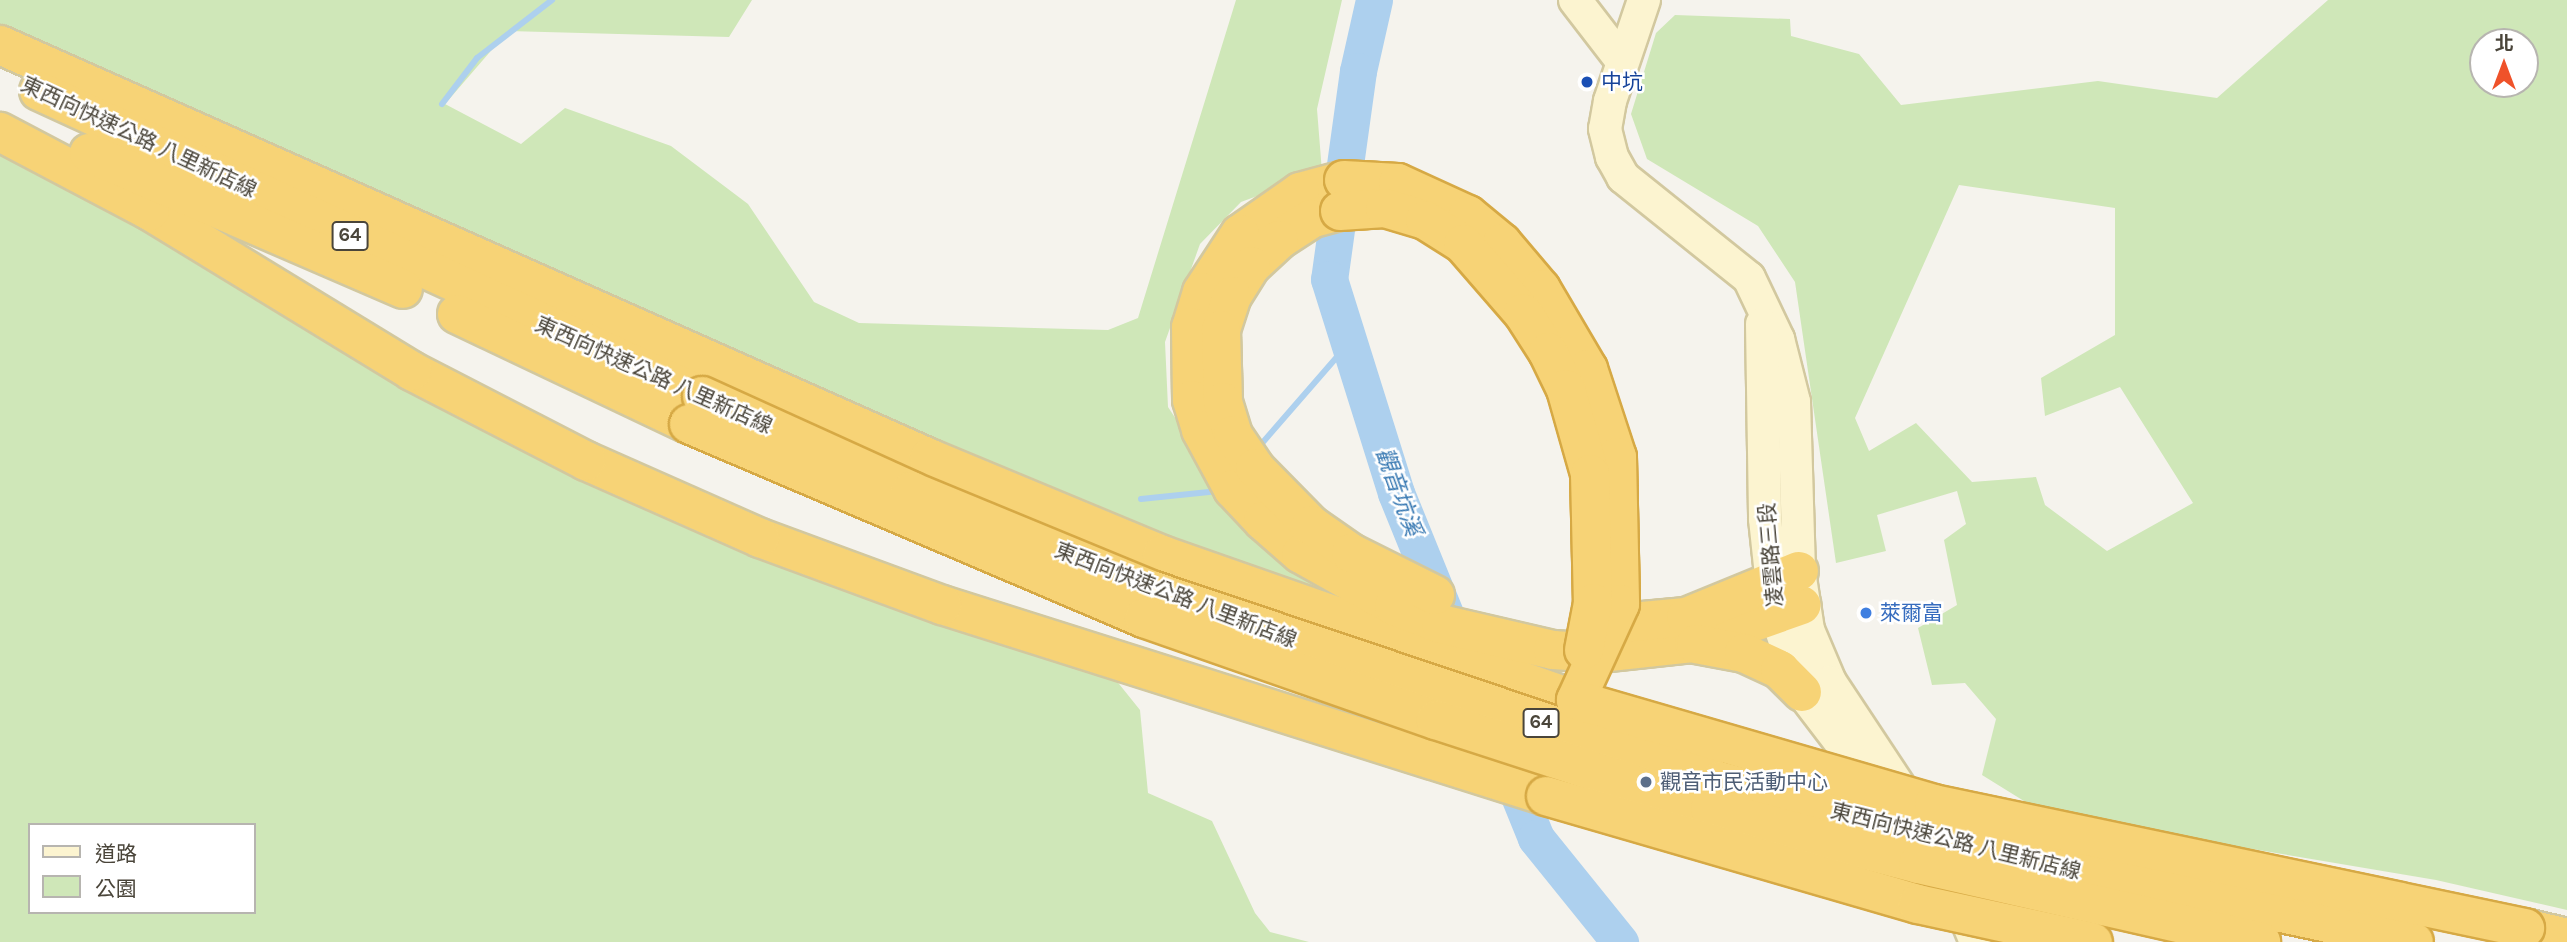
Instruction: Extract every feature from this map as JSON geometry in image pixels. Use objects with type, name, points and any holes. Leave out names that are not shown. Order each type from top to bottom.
[{"type":"highway","points":[[0,45],[719,363],[1162,555],[1576,700],[1934,804],[2567,938]]},
{"type":"highway","name":"東西向快速公路 八里新店線","points":[[0,72],[695,410],[1144,618],[1436,720],[1723,813],[1918,864],[2261,942]]},
{"type":"highway","name":"東西向快速公路 八里新店線","points":[[0,114],[424,298],[695,410],[911,491],[1154,591],[1720,781],[1930,837],[2414,942]]},
{"type":"highway","points":[[0,132],[150,211],[412,371],[586,461],[760,538],[942,605],[1546,796],[1918,904],[2093,942]]},
{"type":"highway","points":[[1546,796],[1576,700],[1620,604],[1622,507],[1605,414],[1566,327],[1502,243],[1433,194],[1365,179],[1330,181],[1300,192],[1240,234],[1202,292],[1191,327],[1189,364],[1192,400],[1211,456],[1263,521],[1343,581],[1441,624],[1514,632],[1600,653],[1693,643],[1744,653],[1780,670],[1802,692]]},
{"type":"highway","points":[[1514,632],[1634,625],[1686,617],[1786,592]]},
{"type":"highway","points":[[1693,643],[1786,592]]},
{"type":"street","points":[[1575,0],[1622,61]]},
{"type":"street","name":"凌雲路三段","points":[[1644,0],[1622,61],[1605,129],[1612,157],[1623,177],[1730,257],[1749,278],[1778,339],[1794,402],[1786,592],[1802,692],[1948,879]]},
{"type":"street","name":"凌雲路三段","points":[[1786,592],[1830,682],[1901,785],[1976,942]]},
{"type":"green space","points":[[0,0],[752,0],[729,37],[508,31],[445,104],[521,144],[565,108],[671,146],[748,204],[814,302],[859,323],[1108,330],[1138,318],[1236,0],[1342,0],[1317,109],[1322,172],[1241,202],[1200,244],[1165,342],[1168,407],[1231,502],[1337,599],[1331,616],[0,29]]},
{"type":"green space","points":[[2328,0],[2567,0],[2567,910],[2436,880],[2045,814],[1982,775],[1996,719],[1965,683],[1932,685],[1918,628],[1957,605],[1944,540],[1966,524],[1957,491],[1877,515],[1886,551],[1836,563],[1795,282],[1758,226],[1647,159],[1631,114],[1656,33],[1675,15],[1790,19],[1791,36],[1859,54],[1901,105],[2098,81],[2217,98]],"holes":[[[1959,185],[2115,208],[2115,335],[2041,378],[2045,416],[2120,387],[2193,503],[2107,551],[2045,505],[2036,477],[1972,482],[1916,423],[1869,451],[1855,418]]]},
{"type":"green space","points":[[0,150],[726,541],[1107,669],[1140,710],[1148,793],[1212,821],[1255,913],[1270,932],[1309,942],[0,942]]},
{"type":"waterway","points":[[442,104],[477,58],[552,0]]},
{"type":"waterway","name":"觀音坑溪","points":[[1374,0],[1358,71],[1329,279],[1396,493],[1446,616]]},
{"type":"waterway","points":[[1257,449],[1349,343]]},
{"type":"waterway","points":[[1141,499],[1219,491]]},
{"type":"waterway","name":"觀音坑溪","points":[[1506,764],[1536,838],[1620,942]]},
{"type":"place","name":"中坑","points":[[1587,82]]},
{"type":"place","name":"萊爾富","points":[[1866,613]]},
{"type":"place","name":"觀音市民活動中心","points":[[1646,782]]}]
